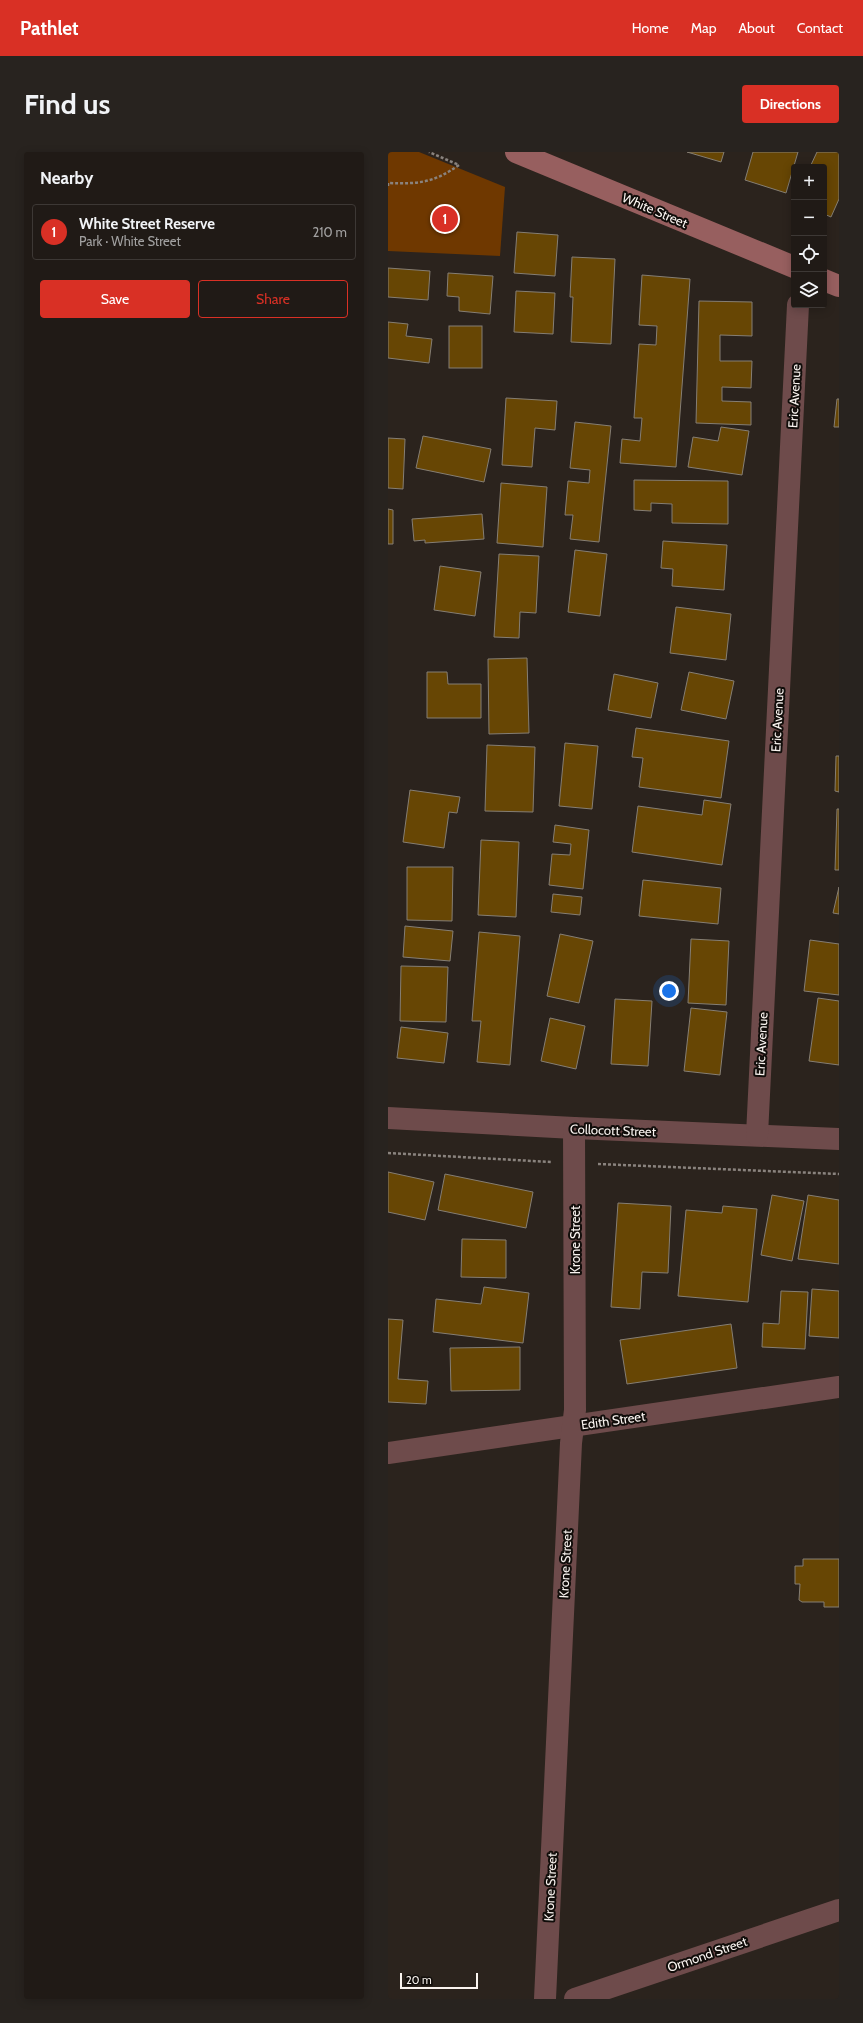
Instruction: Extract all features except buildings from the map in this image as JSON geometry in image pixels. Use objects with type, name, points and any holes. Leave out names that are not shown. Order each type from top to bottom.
[{"type":"main road","name":"White Street","points":[[516,152],[791,266]]},
{"type":"main road","points":[[827,281],[839,286]]},
{"type":"street","name":"Eric Avenue","points":[[757,1135],[798,308]]},
{"type":"street","name":"Collocott Street","points":[[388,1118],[574,1128],[839,1139]]},
{"type":"street","name":"Krone Street","points":[[545,1999],[572,1426],[574,1410],[576,1164],[574,1128]]},
{"type":"street","name":"Edith Street","points":[[388,1453],[839,1387]]},
{"type":"street","name":"Ormond Street","points":[[575,1999],[839,1910]]},
{"type":"path","points":[[388,186],[388,183],[418,184],[432,180],[444,175],[459,165],[429,152]]},
{"type":"path","points":[[388,1153],[576,1164],[839,1174]]},
{"type":"shaded area","points":[[388,152],[419,152],[505,187],[500,256],[388,251]]},
{"type":"place","name":"White Street Reserve","points":[[445,219]]}]
